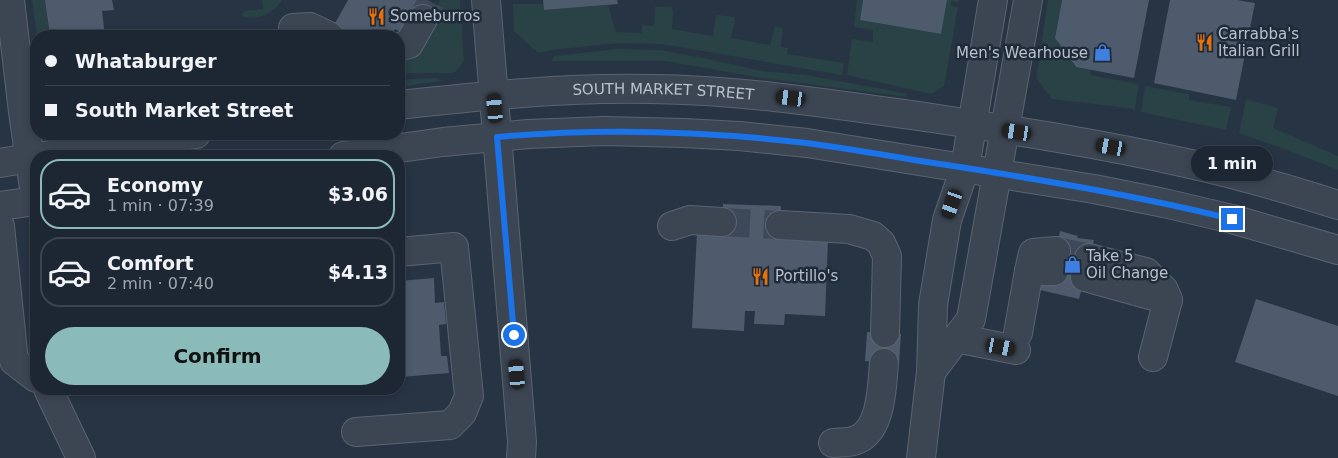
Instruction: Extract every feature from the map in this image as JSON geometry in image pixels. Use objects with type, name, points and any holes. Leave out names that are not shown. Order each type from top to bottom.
[{"type":"street","points":[[10,0],[23,112],[30,134]]},
{"type":"street","points":[[486,0],[522,442],[521,458]]},
{"type":"street","points":[[921,458],[931,372],[933,305],[947,220],[965,168],[993,0]]},
{"type":"street","points":[[931,372],[971,319],[1028,0]]},
{"type":"street","points":[[405,45],[409,44],[429,7]]},
{"type":"street","points":[[293,28],[310,27],[316,30]]},
{"type":"street","name":"SOUTH MARKET STREET","points":[[405,104],[494,95],[585,89],[653,89],[718,92],[828,103],[1111,147],[1184,162],[1272,184],[1338,204]]},
{"type":"street","points":[[385,150],[443,142],[528,134],[604,131],[740,136],[807,143],[1094,189],[1164,203],[1232,219],[1338,250]]},
{"type":"street","points":[[85,150],[155,140]]},
{"type":"street","points":[[0,163],[30,158]]},
{"type":"street","points":[[0,206],[30,202]]},
{"type":"street","points":[[672,226],[690,220],[722,222]]},
{"type":"street","points":[[780,225],[849,228],[873,236],[881,243],[888,256],[885,333]]},
{"type":"street","points":[[0,226],[14,361],[30,373]]},
{"type":"street","points":[[356,432],[450,425],[462,413],[469,396],[454,247],[405,251]]},
{"type":"street","points":[[956,338],[1017,342],[1046,264]]},
{"type":"street","points":[[1087,268],[1146,272],[1164,290],[1168,300],[1153,357]]},
{"type":"street","points":[[833,443],[857,440],[873,427],[881,399],[884,363]]},
{"type":"street","points":[[51,395],[81,458]]},
{"type":"green space","points":[[32,0],[45,0],[49,30],[36,30]]},
{"type":"green space","points":[[262,0],[282,0],[279,5],[265,15],[259,17],[242,16],[245,11],[263,9]]},
{"type":"green space","points":[[440,0],[460,0],[464,61],[455,72],[405,73],[405,50],[414,47]]},
{"type":"green space","points":[[857,0],[863,0],[860,20],[941,34],[947,0],[959,0],[958,2],[951,1],[951,6],[958,7],[944,86],[931,94],[847,75],[852,39],[873,42],[873,30],[854,27]]},
{"type":"green space","points":[[1048,0],[1062,0],[1055,38],[1075,67],[1091,70],[1090,75],[1139,84],[1135,109],[1052,99],[1037,79]]},
{"type":"green space","points":[[513,4],[543,4],[544,10],[608,5],[616,32],[642,33],[642,25],[654,26],[655,7],[671,7],[673,11],[672,29],[713,36],[716,16],[734,17],[735,21],[731,38],[770,45],[775,26],[783,28],[781,47],[788,48],[787,54],[844,63],[842,75],[662,44],[620,43],[538,53],[514,31]]},
{"type":"green space","points":[[617,49],[659,50],[761,71],[805,75],[904,93],[907,97],[762,78],[665,61],[552,61],[555,56]]},
{"type":"green space","points":[[437,78],[442,81],[405,86],[405,80]]},
{"type":"green space","points":[[1145,86],[1189,94],[1189,100],[1231,107],[1226,130],[1141,112]]},
{"type":"green space","points":[[1246,99],[1278,108],[1273,128],[1338,156],[1338,170],[1239,133]]},
{"type":"building","points":[[45,0],[112,0],[114,10],[102,11],[104,30],[49,30]]},
{"type":"building","name":"Someburros","points":[[348,0],[427,0],[443,9],[434,25],[405,34],[405,30],[395,29],[339,30],[333,27]]},
{"type":"building","points":[[543,0],[617,0],[618,4],[544,10]]},
{"type":"building","points":[[863,0],[947,0],[941,34],[860,20]]},
{"type":"building","name":"Men's Wearhouse","points":[[1062,0],[1149,0],[1134,78],[1076,67],[1055,38]]},
{"type":"building","name":"Carrabba's Italian Grill","points":[[1170,0],[1237,0],[1255,3],[1236,100],[1154,83]]},
{"type":"building","name":"Portillo's","points":[[723,204],[781,206],[780,238],[828,241],[825,316],[785,314],[784,325],[754,324],[755,311],[745,311],[744,331],[692,328],[697,233],[722,234]]},
{"type":"building","name":"Take 5 Oil Change","points":[[1060,231],[1078,236],[1077,238],[1094,240],[1079,299],[1040,290],[1042,281],[1055,255]]},
{"type":"building","points":[[434,278],[435,303],[444,302],[446,324],[439,325],[441,356],[447,356],[449,373],[405,377],[405,280]]},
{"type":"building","points":[[1256,299],[1338,326],[1338,396],[1235,362]]},
{"type":"building","points":[[867,332],[901,334],[899,364],[865,361]]},
{"type":"tunnel","points":[[423,19],[431,2]]},
{"type":"tunnel","points":[[722,222],[780,225]]},
{"type":"tunnel","points":[[1056,251],[1089,258]]},
{"type":"place","name":"Someburros","points":[[376,16]]},
{"type":"place","name":"Carrabba's Italian Grill","points":[[1204,43]]},
{"type":"place","name":"Men's Wearhouse","points":[[1102,53]]},
{"type":"place","name":"Take 5 Oil Change","points":[[1072,265]]},
{"type":"place","name":"Portillo's","points":[[761,276]]},
{"type":"route","points":[[514,335],[497,137],[604,131],[740,136],[807,143],[1094,189],[1232,219]]}]
